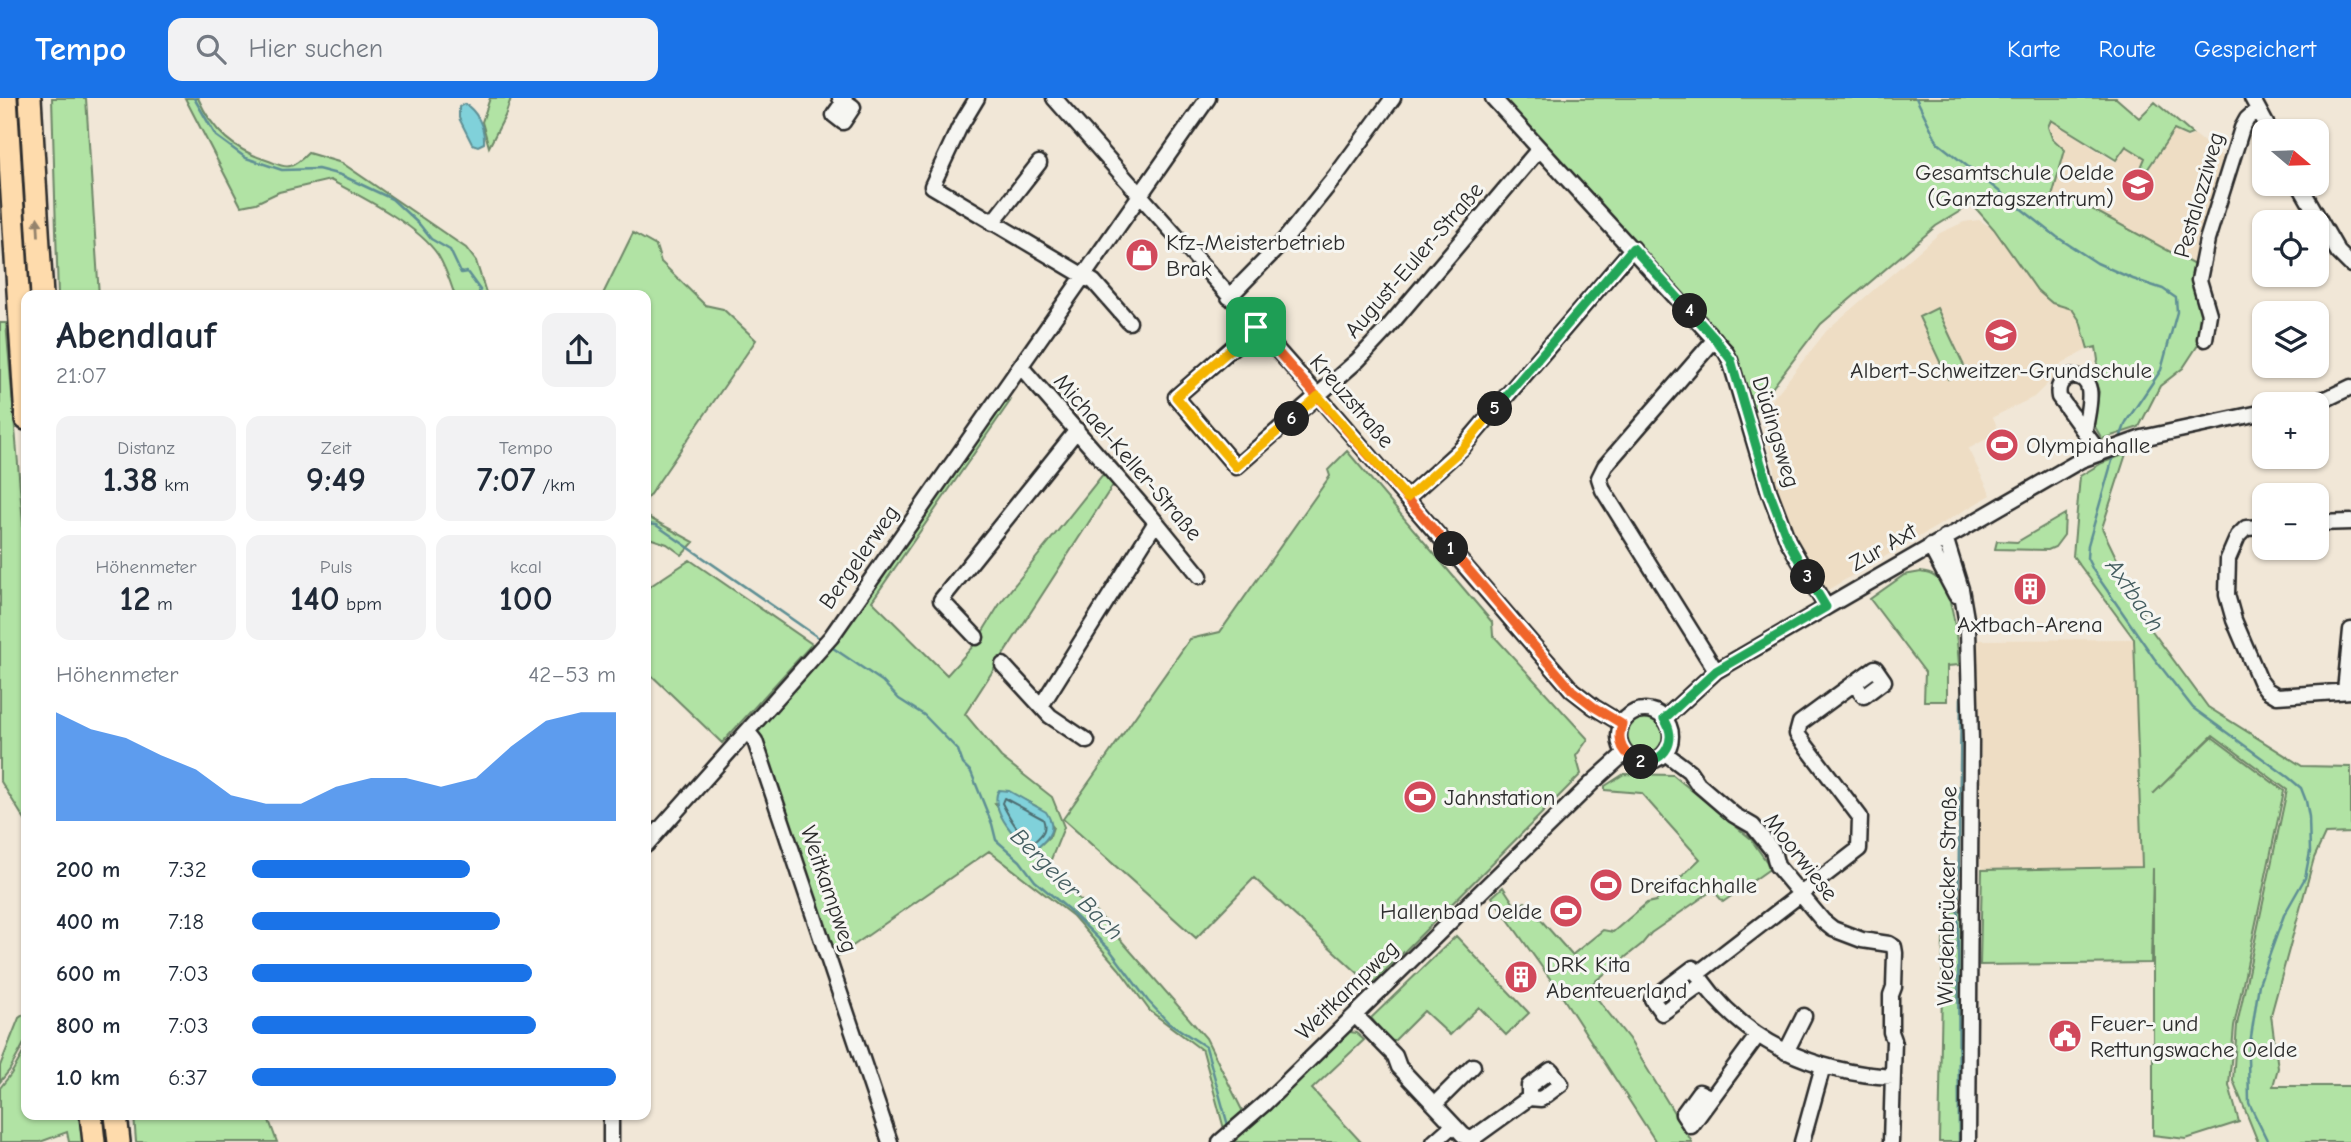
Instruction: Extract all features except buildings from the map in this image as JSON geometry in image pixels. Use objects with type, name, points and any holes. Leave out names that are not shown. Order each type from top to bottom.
[{"type":"highway","points":[[6,98],[21,348]]},
{"type":"highway","points":[[30,98],[42,290]]},
{"type":"highway","points":[[91,1120],[93,1142]]},
{"type":"highway","points":[[116,1120],[118,1142]]},
{"type":"street","points":[[977,98],[959,128],[932,186],[1094,282],[1129,321]]},
{"type":"street","name":"Kreuzstraße","points":[[1054,98],[1318,396],[1572,690],[1622,724]]},
{"type":"street","name":"Bergelerweg","points":[[651,839],[826,643],[1208,98]]},
{"type":"street","points":[[1229,297],[1282,243],[1393,98]]},
{"type":"street","name":"Düdingsweg","points":[[1493,98],[1633,248],[1731,360],[1769,491],[1788,541],[1826,607]]},
{"type":"street","name":"Pestalozziweg","points":[[2205,340],[2209,314],[2199,280],[2207,240],[2242,128],[2255,104]]},
{"type":"street","name":"August-Euler-Straße","points":[[1256,327],[1176,397],[1236,467],[1359,360],[1539,149]]},
{"type":"street","points":[[992,223],[1040,163]]},
{"type":"street","points":[[2306,196],[2338,252],[2351,265]]},
{"type":"street","points":[[1407,498],[1462,449],[1633,248]]},
{"type":"street","points":[[1715,339],[1605,466],[1599,478],[1603,490],[1716,671]]},
{"type":"street","name":"Michael-Keller-Straße","points":[[1021,367],[1200,576]]},
{"type":"street","points":[[2329,398],[2351,387]]},
{"type":"street","name":"Zur Axt","points":[[1664,719],[1716,671],[2068,467],[2104,450],[2132,441],[2252,415]]},
{"type":"street","points":[[976,638],[941,600],[1077,430]]},
{"type":"street","points":[[2085,430],[2104,450]]},
{"type":"street","points":[[1041,706],[1156,522]]},
{"type":"street","points":[[2329,523],[2351,522]]},
{"type":"street","points":[[2252,528],[2246,528],[2238,536],[2228,559],[2227,595],[2234,621],[2260,681],[2267,690],[2277,696],[2348,691],[2351,630]]},
{"type":"street","name":"Wiedenbrücker Straße","points":[[1945,537],[1961,589],[1968,630],[1971,741],[1968,1142]]},
{"type":"street","name":"Wiedenbrücker Straße","points":[[1930,546],[1955,591],[1968,651]]},
{"type":"street","points":[[1003,665],[1050,716],[1087,741]]},
{"type":"street","points":[[1854,684],[1800,723],[1797,734],[1860,817],[1859,849],[1799,894],[1700,978],[1731,1014],[1786,1052],[1823,1066],[1860,1075],[1893,1077]]},
{"type":"street","points":[[1644,710],[1664,719],[1671,740],[1665,753],[1649,762],[1632,759],[1625,753],[1619,739],[1622,724],[1631,715],[1644,710]]},
{"type":"street","name":"Weitkampweg","points":[[748,732],[759,752],[890,1142]]},
{"type":"street","name":"Weitkampweg","points":[[1226,1137],[1625,753]]},
{"type":"street","name":"Moorwiese","points":[[1665,753],[1689,771],[1698,785],[1734,815],[1754,826],[1773,851],[1777,866],[1822,921],[1833,929],[1862,940],[1894,947],[1894,987],[1891,995],[1891,1032],[1894,1040],[1891,1142]]},
{"type":"street","points":[[1355,1015],[1395,1056],[1399,1066],[1453,1125],[1473,1141],[1529,1098]]},
{"type":"street","points":[[1786,1052],[1804,1016]]},
{"type":"street","points":[[1712,1098],[1758,1035]]},
{"type":"street","points":[[1435,1104],[1473,1066]]},
{"type":"street","points":[[1802,1142],[1823,1066]]},
{"type":"street","points":[[611,1120],[611,1142]]},
{"type":"street","points":[[1434,1142],[1453,1125]]},
{"type":"shaded area","name":"Gesamtschule Oelde (Ganztagszentrum)","points":[[2052,121],[2115,162],[2126,147],[2145,158],[2138,170],[2145,175],[2174,131],[2188,138],[2194,134],[2228,161],[2197,265],[2071,196],[2051,204],[2065,150],[2049,129]]},
{"type":"shaded area","points":[[1979,220],[1994,229],[2037,290],[2052,303],[2072,309],[2080,321],[2088,349],[2056,367],[2058,373],[2034,397],[1993,417],[1999,432],[1968,449],[1991,495],[1824,592],[1799,549],[1775,483],[1775,468],[1762,419],[1768,405],[1828,329],[1940,233],[1964,222]]},
{"type":"shaded area","points":[[2134,639],[2142,867],[1982,870],[1979,858],[1981,739],[1977,640]]},
{"type":"green space","points":[[52,98],[86,98],[99,290],[58,290]]},
{"type":"green space","points":[[185,98],[198,98],[210,121],[226,138],[257,157],[290,166],[308,153],[342,163],[466,248],[476,261],[485,290],[453,290],[438,255],[417,233],[389,213],[330,180],[279,192],[256,203],[241,206]]},
{"type":"green space","points":[[490,98],[511,98],[489,147],[482,122]]},
{"type":"green space","points":[[1500,98],[2116,98],[2139,118],[2155,102],[2192,134],[2187,136],[2174,130],[2145,173],[2140,170],[2145,158],[2126,146],[2116,160],[2051,120],[2048,127],[2052,138],[2065,150],[2050,204],[2053,206],[2070,197],[2198,267],[2206,313],[2202,339],[2183,368],[2160,386],[2139,427],[2102,439],[2094,425],[2099,392],[2095,380],[2098,360],[2096,347],[2088,349],[2080,321],[2072,309],[2052,303],[2037,290],[1994,229],[1972,204],[1936,226],[1821,324],[1756,409],[1752,410],[1731,347]]},
{"type":"green space","points":[[633,233],[656,246],[661,262],[705,305],[723,309],[756,340],[651,493],[651,290],[605,290]]},
{"type":"green space","points":[[1937,308],[1966,370],[1948,379],[1919,317]]},
{"type":"green space","points":[[0,323],[6,323],[21,499],[21,814],[0,780]]},
{"type":"green space","points":[[1011,400],[872,601],[947,675],[975,644],[1001,602],[1104,473],[1113,485],[965,714],[1001,757],[1052,797],[1064,827],[1046,872],[1100,916],[1206,1038],[1243,1112],[1224,1129],[1203,1051],[1150,1011],[1119,969],[1073,916],[989,851],[834,959],[756,730],[836,641],[1000,406]],"holes":[[[1024,800],[1036,806],[1053,827],[1050,836],[1037,848],[1016,837],[995,803]]]},
{"type":"green space","points":[[1347,451],[1492,622],[1493,635],[1588,739],[1576,756],[1581,774],[1371,985],[1254,878],[1196,938],[1063,819],[1190,639],[1220,632],[1330,476],[1328,470]]},
{"type":"green space","points":[[2126,454],[2102,528],[2150,628],[2208,707],[2302,766],[2351,767],[2351,833],[2325,834],[2314,858],[2271,1015],[2278,1068],[2273,1086],[2351,1086],[2351,1142],[2258,1142],[2233,1080],[2237,1025],[2287,790],[2213,735],[2153,794],[2212,737],[2284,791],[2234,1026],[2229,1085],[2239,1122],[2186,1139],[2153,1135],[2153,868],[2151,963],[1980,965],[1982,870],[2142,867],[2134,639],[2073,556],[2080,476],[2102,463]]},
{"type":"green space","points":[[2065,514],[2064,535],[2055,547],[2048,550],[1995,549],[1997,541],[2017,542]]},
{"type":"green space","points":[[651,519],[694,542],[682,555],[667,544],[651,539]]},
{"type":"green space","points":[[690,560],[812,644],[722,743],[651,675],[651,586]]},
{"type":"green space","points":[[1921,572],[1940,581],[1950,603],[1956,630],[1959,665],[1947,666],[1947,701],[1924,701],[1925,672],[1870,599],[1904,575]]},
{"type":"green space","points":[[1645,716],[1653,717],[1659,722],[1664,728],[1664,744],[1659,750],[1653,755],[1645,756],[1637,755],[1631,750],[1626,744],[1625,736],[1626,728],[1631,722],[1637,717]]},
{"type":"green space","points":[[1624,774],[1673,775],[1750,838],[1771,868],[1723,902],[1713,890],[1651,933],[1642,944],[1588,987],[1629,1039],[1692,1142],[1656,1142],[1556,987],[1492,897],[1503,887],[1516,907],[1525,902],[1572,955],[1603,930],[1613,932],[1647,903],[1656,901],[1700,859],[1641,793],[1605,790],[1605,786]]},
{"type":"green space","points":[[1952,911],[1963,911],[1963,1142],[1939,1142],[1943,940],[1952,939]]},
{"type":"green space","points":[[1456,936],[1529,1013],[1506,1035],[1479,1007],[1450,1035],[1424,1011],[1392,1043],[1371,1018]]},
{"type":"green space","points":[[21,1017],[21,1049],[0,1082],[0,1066]]},
{"type":"green space","points":[[1345,1031],[1356,1033],[1364,1040],[1312,1089],[1361,1142],[1228,1142]]},
{"type":"green space","points":[[21,1057],[21,1120],[81,1120],[83,1142],[69,1142],[67,1132],[40,1142],[0,1142],[0,1088]]},
{"type":"green space","points":[[134,1120],[269,1120],[277,1142],[136,1142]]},
{"type":"water","points":[[464,104],[473,111],[482,126],[484,143],[478,146],[472,144],[459,118],[459,107]]},
{"type":"water","points":[[999,790],[1009,791],[1046,812],[1051,823],[1050,832],[1037,848],[1022,842],[1001,816],[996,797]]},
{"type":"waterway","name":"Bergeler Bach","points":[[194,98],[216,136],[246,158],[282,170],[318,169],[341,175],[392,199],[431,239],[450,250],[461,273],[467,272],[480,290]]},
{"type":"waterway","name":"Axtbach","points":[[1916,98],[1938,143],[2057,237],[2097,263],[2163,289],[2176,298],[2177,312],[2161,370],[2126,422],[2119,441]]},
{"type":"waterway","name":"Axtbach","points":[[2114,454],[2088,545],[2087,558],[2093,570],[2154,658],[2193,708],[2288,777],[2301,788],[2306,801],[2310,852],[2305,878],[2284,915],[2259,984],[2248,1057],[2249,1103],[2268,1142]]},
{"type":"waterway","name":"Bergeler Bach","points":[[651,524],[656,525],[822,640]]},
{"type":"waterway","name":"Bergeler Bach","points":[[830,646],[882,681],[899,699],[924,715],[958,750],[963,764],[971,772],[996,840],[1020,861],[1035,881],[1110,950],[1148,1001],[1168,1022],[1206,1047],[1229,1129]]},
{"type":"waterway","points":[[1959,1142],[1961,695]]},
{"type":"place","name":"Gesamtschule Oelde (Ganztagszentrum)","points":[[2138,185]]},
{"type":"place","name":"Kfz-Meisterbetrieb Brak","points":[[1142,255]]},
{"type":"place","name":"Albert-Schweitzer-Grundschule","points":[[2001,335]]},
{"type":"place","name":"Olympiahalle","points":[[2002,445]]},
{"type":"place","name":"Axtbach-Arena","points":[[2030,589]]},
{"type":"place","name":"Jahnstation","points":[[1420,797]]},
{"type":"place","name":"Dreifachhalle","points":[[1606,885]]},
{"type":"place","name":"Hallenbad Oelde","points":[[1566,911]]},
{"type":"place","name":"DRK Kita Abenteuerland","points":[[1521,977]]},
{"type":"place","name":"Feuer- und Rettungswache Oelde","points":[[2065,1036]]},
{"type":"route","points":[[1256,327],[1176,397],[1236,467],[1318,396],[1354,438],[1407,498],[1462,449],[1633,248],[1726,351],[1731,360],[1769,491],[1788,541],[1826,607],[1716,671],[1664,719],[1671,740],[1665,753],[1649,762],[1632,759],[1625,753],[1619,739],[1622,724],[1572,690],[1407,498],[1318,396],[1256,327]]}]
